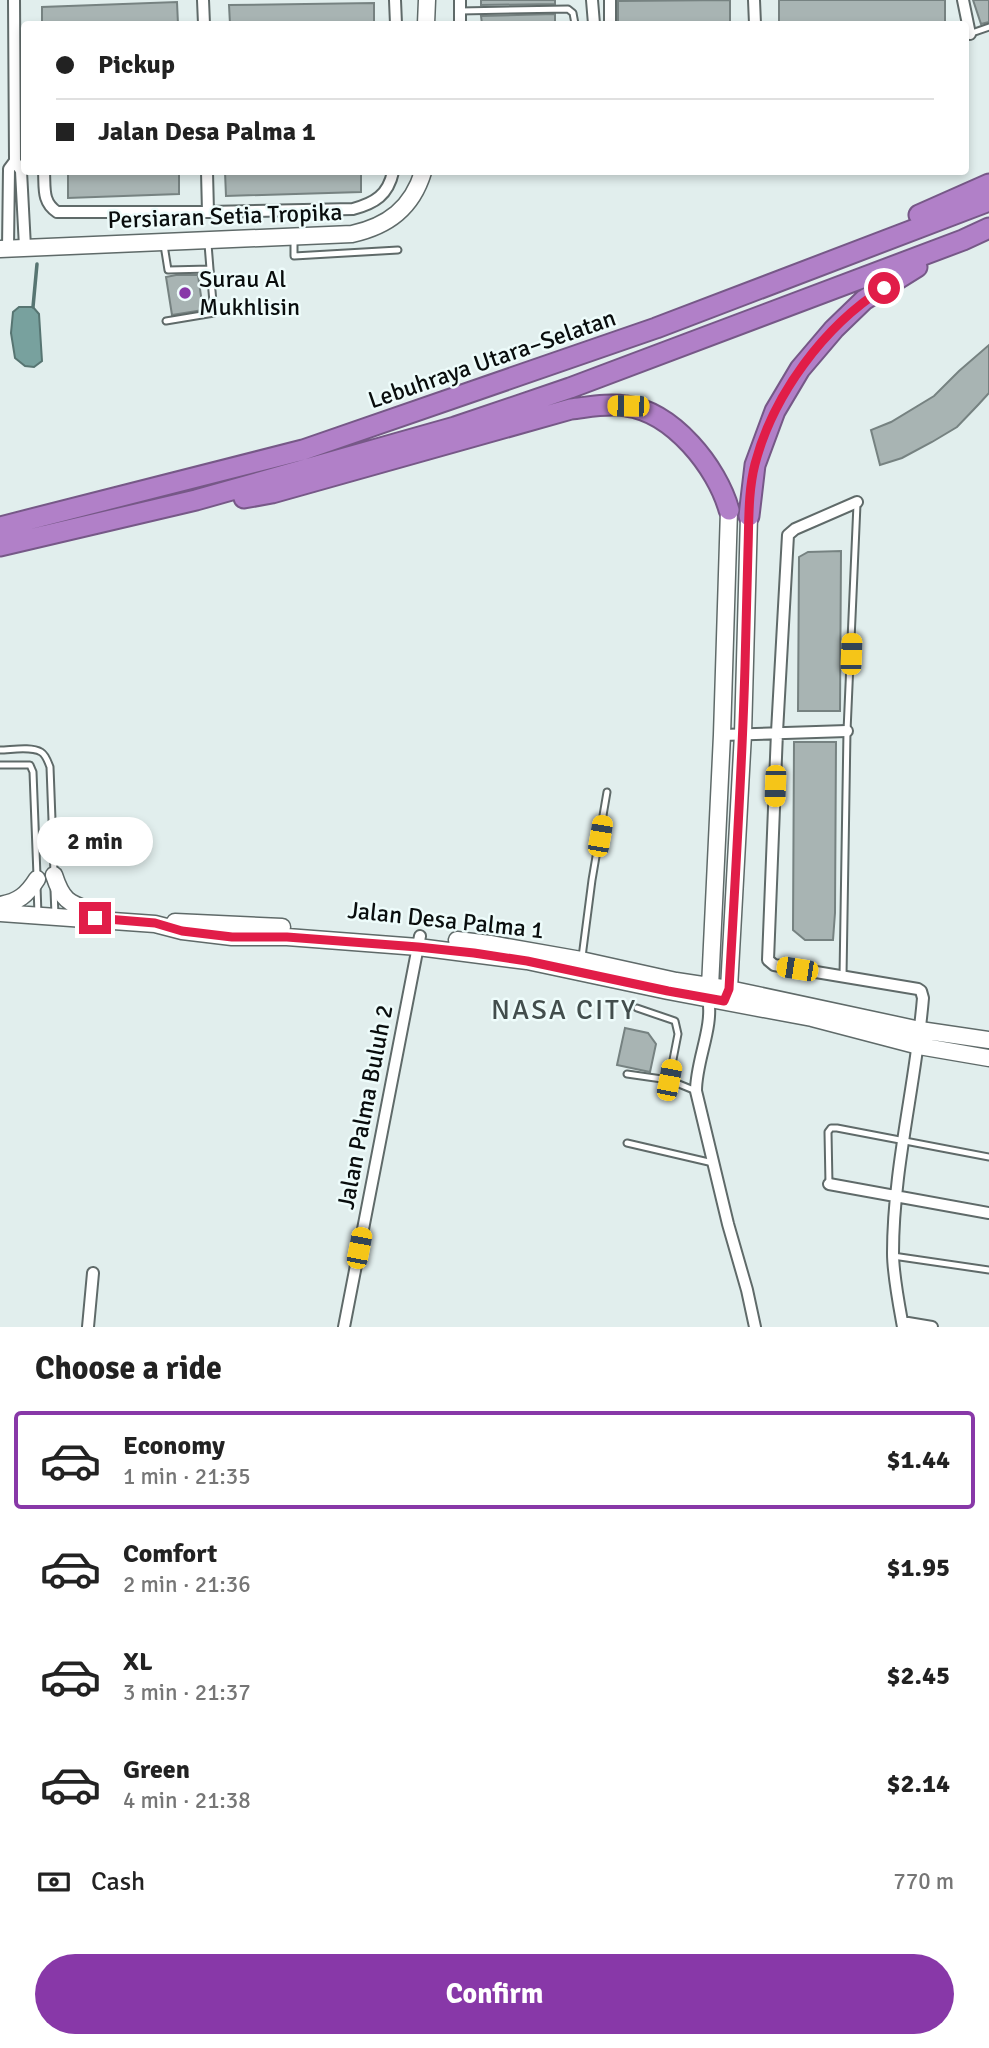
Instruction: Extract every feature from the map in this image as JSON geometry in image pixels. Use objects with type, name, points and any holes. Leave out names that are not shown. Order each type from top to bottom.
[{"type":"highway","points":[[743,295],[989,184]]},
{"type":"highway","name":"Lebuhraya Utara–Selatan","points":[[0,527],[303,450],[551,365],[989,201]]},
{"type":"highway","name":"Lebuhraya Utara–Selatan","points":[[0,546],[196,500],[455,427],[570,388],[989,228]]},
{"type":"highway","points":[[749,516],[755,465],[775,411],[800,369],[834,329],[864,300],[963,240]]},
{"type":"highway","points":[[196,500],[239,499],[272,493],[571,409],[599,405],[628,406],[663,419],[692,445],[713,471],[725,494],[729,510]]},
{"type":"street","points":[[14,0],[15,160],[21,171]]},
{"type":"street","points":[[203,0],[204,21]]},
{"type":"street","points":[[396,0],[396,21]]},
{"type":"street","points":[[426,0],[426,21]]},
{"type":"street","points":[[592,0],[594,21]]},
{"type":"street","points":[[610,0],[610,21]]},
{"type":"street","points":[[754,0],[755,21]]},
{"type":"street","points":[[963,0],[966,21]]},
{"type":"street","points":[[4,248],[9,169],[15,160]]},
{"type":"street","points":[[21,175],[25,247]]},
{"type":"street","points":[[44,175],[45,197],[57,212],[353,209],[380,197],[391,183],[392,175]]},
{"type":"street","points":[[207,175],[208,212]]},
{"type":"street","name":"Persiaran Setia Tropika","points":[[4,248],[352,234],[372,230],[390,220],[412,198],[422,175]]},
{"type":"street","points":[[8,205],[23,205]]},
{"type":"street","points":[[857,502],[795,529],[788,535],[768,960],[774,965],[921,991],[923,998],[920,1038],[895,1196],[893,1256],[903,1325],[932,1327]]},
{"type":"street","points":[[716,997],[729,510]]},
{"type":"street","points":[[749,516],[743,734],[716,997],[696,1076],[696,1091],[755,1327]]},
{"type":"street","points":[[722,735],[847,731]]},
{"type":"street","points":[[54,875],[60,893],[67,901],[115,920]]},
{"type":"street","points":[[0,905],[22,898],[37,879]]},
{"type":"street","name":"Jalan Desa Palma 1","points":[[0,913],[155,923],[181,921],[419,942],[490,944],[582,960],[676,981],[716,997]]},
{"type":"street","name":"Jalan Desa Palma 1","points":[[419,942],[716,997]]},
{"type":"street","name":"Jalan Palma Buluh 2","points":[[344,1327],[419,942]]},
{"type":"street","points":[[716,997],[920,1038],[989,1058]]},
{"type":"street","points":[[920,1038],[989,1040]]},
{"type":"street","points":[[829,1184],[989,1213]]},
{"type":"street","points":[[88,1327],[93,1273]]},
{"type":"lane","points":[[460,6],[568,9],[573,13],[574,21]]},
{"type":"lane","points":[[969,34],[989,27]]},
{"type":"lane","points":[[294,237],[295,256],[398,250]]},
{"type":"lane","points":[[166,321],[214,313],[208,241]]},
{"type":"lane","points":[[164,242],[168,270],[210,268]]},
{"type":"lane","points":[[843,976],[847,731],[857,502]]},
{"type":"lane","points":[[0,750],[40,751],[50,767],[55,915]]},
{"type":"lane","points":[[0,765],[30,765],[33,772],[38,915]]},
{"type":"lane","points":[[582,960],[607,792]]},
{"type":"lane","points":[[637,1008],[675,1021],[678,1034],[669,1080]]},
{"type":"lane","points":[[627,1074],[669,1080],[696,1091]]},
{"type":"lane","points":[[829,1184],[828,1132],[831,1128],[989,1157]]},
{"type":"lane","points":[[627,1143],[713,1163]]},
{"type":"lane","points":[[893,1256],[989,1269]]},
{"type":"water","points":[[19,307],[33,307],[39,314],[42,361],[34,367],[25,366],[15,358],[11,333],[13,312]]},
{"type":"building","points":[[481,0],[555,0],[555,4],[481,5]]},
{"type":"building","points":[[730,0],[730,21],[618,21],[618,1]]},
{"type":"building","points":[[779,0],[945,0],[945,21],[779,21]]},
{"type":"building","points":[[973,0],[989,0],[989,22],[981,24]]},
{"type":"building","points":[[177,2],[178,21],[42,21],[42,7]]},
{"type":"building","points":[[374,3],[374,21],[230,21],[229,5]]},
{"type":"building","points":[[555,14],[555,21],[482,21],[481,16]]},
{"type":"building","points":[[68,175],[179,175],[179,194],[68,198]]},
{"type":"building","points":[[225,175],[361,175],[361,192],[226,196]]},
{"type":"building","name":"Surau Al Mukhlisin","points":[[198,275],[203,310],[172,315],[166,277]]},
{"type":"building","points":[[989,345],[989,393],[957,427],[902,458],[880,465],[871,430],[891,422],[934,396]]},
{"type":"building","points":[[841,551],[840,711],[798,711],[799,557],[808,552]]},
{"type":"building","points":[[794,742],[836,742],[833,940],[805,940],[793,930]]},
{"type":"building","points":[[625,1028],[648,1033],[656,1044],[650,1072],[617,1065]]},
{"type":"waterway","points":[[33,307],[37,264]]},
{"type":"place","name":"Surau Al Mukhlisin","points":[[185,293]]},
{"type":"district","name":"NASA CITY","points":[[564,1010]]},
{"type":"route","points":[[95,918],[155,923],[182,931],[232,937],[287,937],[474,953],[527,961],[724,1001],[729,989],[742,760],[749,516],[755,465],[775,411],[800,369],[834,329],[864,300],[884,288]]}]
